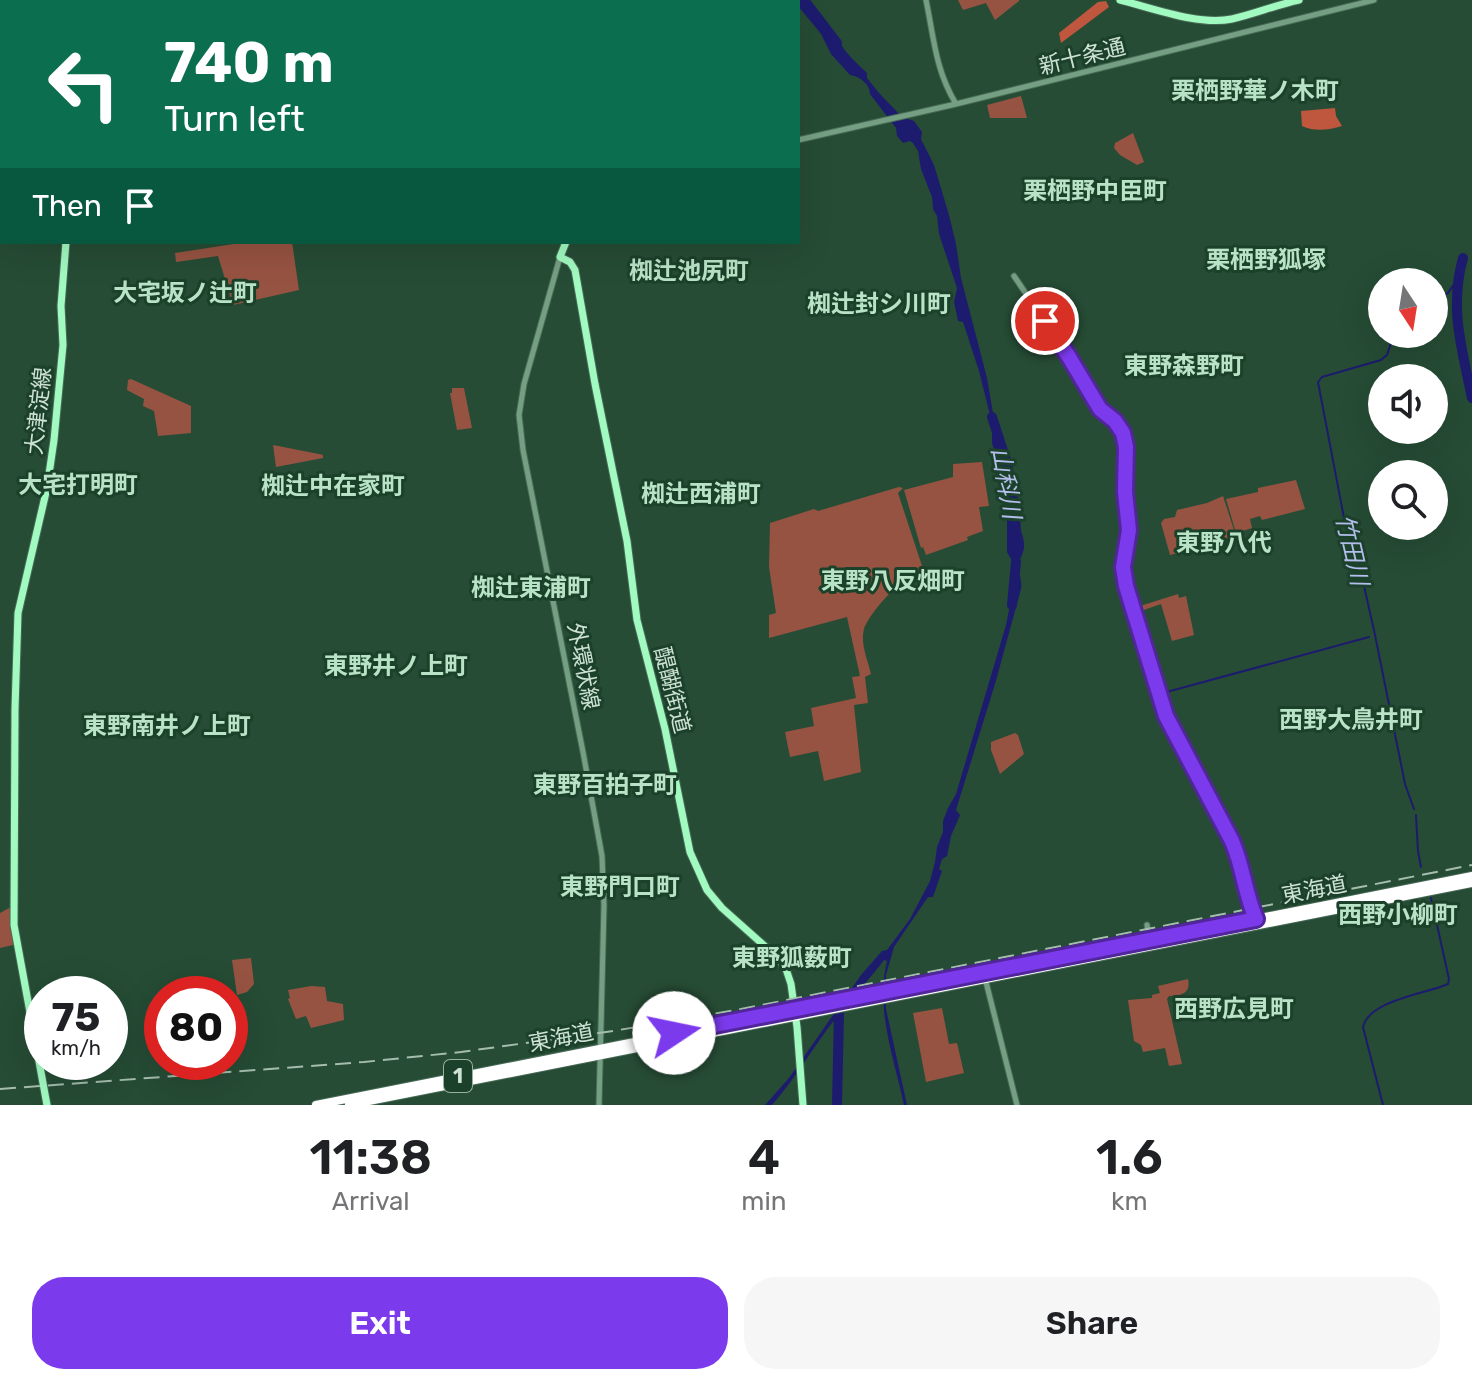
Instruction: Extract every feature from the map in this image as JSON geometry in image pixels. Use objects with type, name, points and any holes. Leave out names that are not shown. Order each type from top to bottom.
[{"type":"highway","name":"東海道","points":[[1257,922],[1472,876]]},
{"type":"highway","name":"東海道","points":[[316,1105],[1472,883]]},
{"type":"highway","name":"東海道","points":[[349,1105],[601,1051]]},
{"type":"main road","points":[[1120,0],[1190,17],[1219,20],[1299,0]]},
{"type":"main road","name":"大津淀線","points":[[47,1105],[14,925],[15,709],[18,613],[47,488],[56,425],[63,345],[61,306],[66,244]]},
{"type":"main road","name":"外環状線","points":[[560,257],[565,244]]},
{"type":"main road","name":"醍醐街道","points":[[560,257],[570,262],[575,270],[627,541],[637,620],[665,729],[690,852],[707,890],[786,969],[795,1013],[803,1105]]},
{"type":"street","points":[[926,0],[938,66],[956,104]]},
{"type":"street","name":"新十条通","points":[[800,140],[1374,0]]},
{"type":"street","name":"外環状線","points":[[560,257],[524,384],[519,424],[602,856],[604,905],[599,1105]]},
{"type":"street","points":[[1014,276],[1100,409],[1115,421],[1123,433],[1129,530],[1123,567],[1126,586],[1166,716],[1237,852],[1257,922]]},
{"type":"street","points":[[1147,925],[1150,943]]},
{"type":"street","points":[[984,976],[1017,1105]]},
{"type":"shaded area","points":[[958,0],[1019,1],[995,20],[986,3],[963,10]]},
{"type":"shaded area","points":[[1106,1],[1109,7],[1061,43],[1059,33],[1098,2]]},
{"type":"shaded area","points":[[1021,96],[1027,118],[990,118],[987,105]]},
{"type":"shaded area","points":[[1335,108],[1342,126],[1322,130],[1302,126],[1301,111]]},
{"type":"shaded area","points":[[1133,133],[1144,162],[1137,165],[1114,148],[1115,143]]},
{"type":"shaded area","points":[[234,244],[292,244],[299,290],[233,305],[218,256],[176,262],[175,253]]},
{"type":"shaded area","points":[[128,380],[191,406],[191,433],[158,436],[154,411],[143,406],[144,399],[127,390]]},
{"type":"shaded area","points":[[452,388],[464,388],[472,428],[457,430],[450,393]]},
{"type":"shaded area","points":[[273,445],[323,455],[323,458],[276,467]]},
{"type":"shaded area","points":[[982,462],[989,506],[979,507],[983,531],[967,537],[968,540],[926,555],[921,548],[904,490],[953,477],[953,464]]},
{"type":"shaded area","points":[[1296,480],[1305,509],[1262,520],[1260,516],[1250,519],[1252,528],[1236,533],[1226,499]]},
{"type":"shaded area","points":[[903,488],[898,493],[926,578],[895,589],[866,625],[863,640],[871,674],[865,677],[868,703],[854,705],[861,772],[824,781],[818,751],[790,757],[785,732],[814,726],[811,708],[856,698],[852,677],[860,676],[847,617],[769,638],[769,615],[776,613],[769,567],[770,523]]},
{"type":"shaded area","points":[[1223,496],[1236,536],[1222,539],[1221,536],[1181,547],[1182,552],[1170,555],[1161,523],[1164,519],[1175,517],[1177,510]]},
{"type":"shaded area","points":[[1178,594],[1179,598],[1186,596],[1194,635],[1172,641],[1161,604],[1138,612],[1137,607]]},
{"type":"shaded area","points":[[1015,733],[1024,754],[1000,774],[991,742]]},
{"type":"shaded area","points":[[9,908],[12,910],[13,945],[0,948],[0,913]]},
{"type":"shaded area","points":[[251,958],[254,984],[248,991],[248,976],[234,976],[232,960]]},
{"type":"shaded area","points":[[1188,979],[1186,991],[1167,999],[1182,1064],[1169,1066],[1165,1048],[1143,1052],[1141,1045],[1134,1041],[1128,1000],[1152,998],[1152,995],[1160,993],[1158,986]]},
{"type":"shaded area","points":[[325,987],[327,1001],[343,1004],[344,1020],[311,1028],[306,1016],[296,1019],[288,990]]},
{"type":"shaded area","points":[[942,1008],[949,1044],[957,1043],[964,1073],[926,1082],[913,1013]]},
{"type":"water","points":[[800,0],[821,29],[838,38],[879,93],[902,117],[914,121],[922,132],[921,139],[934,165],[949,215],[961,278],[987,378],[1009,493],[1006,502],[1019,526],[1024,546],[1019,564],[1021,589],[956,810],[960,815],[947,856],[942,859],[939,869],[942,871],[933,897],[928,897],[894,947],[886,975],[886,1009],[907,1105],[904,1105],[884,1015],[884,979],[887,961],[884,960],[831,1024],[772,1105],[765,1105],[789,1078],[861,975],[882,951],[887,950],[910,919],[930,881],[943,821],[956,794],[1017,585],[1014,564],[1007,552],[1007,517],[1002,477],[992,443],[992,423],[963,322],[958,321],[954,302],[957,288],[939,234],[937,216],[918,151],[913,143],[903,143],[897,136],[896,128],[866,84],[850,75],[831,54],[821,34],[800,8]]},
{"type":"waterway","name":"山科川","points":[[804,0],[837,43]]},
{"type":"waterway","points":[[1463,258],[1457,311],[1472,398]]},
{"type":"waterway","name":"竹田川","points":[[1448,293],[1457,280]]},
{"type":"waterway","name":"竹田川","points":[[1389,348],[1381,360],[1322,377],[1318,382],[1344,518],[1360,568],[1405,784],[1414,809]]},
{"type":"waterway","name":"山科川","points":[[992,417],[1007,463],[1016,534]]},
{"type":"waterway","name":"山科川","points":[[1012,605],[1016,562]]},
{"type":"waterway","points":[[1163,693],[1369,637]]},
{"type":"waterway","points":[[1416,815],[1421,867]]},
{"type":"waterway","points":[[1383,1105],[1363,1027],[1367,1018],[1387,1004],[1448,984],[1431,898]]},
{"type":"waterway","points":[[837,1105],[839,1012]]},
{"type":"railway","points":[[0,1089],[364,1062],[613,1031],[741,1009],[1472,865]]},
{"type":"district","name":"栗栖野華ノ木町","points":[[1255,91]]},
{"type":"district","name":"栗栖野中臣町","points":[[1095,191]]},
{"type":"district","name":"栗栖野狐塚","points":[[1266,260]]},
{"type":"district","name":"椥辻池尻町","points":[[689,271]]},
{"type":"district","name":"大宅坂ノ辻町","points":[[185,293]]},
{"type":"district","name":"椥辻封シ川町","points":[[879,304]]},
{"type":"district","name":"東野森野町","points":[[1184,366]]},
{"type":"district","name":"大宅打明町","points":[[78,485]]},
{"type":"district","name":"椥辻中在家町","points":[[333,486]]},
{"type":"district","name":"椥辻西浦町","points":[[701,494]]},
{"type":"district","name":"東野八代","points":[[1224,543]]},
{"type":"district","name":"東野八反畑町","points":[[893,581]]},
{"type":"district","name":"椥辻東浦町","points":[[531,588]]},
{"type":"district","name":"東野井ノ上町","points":[[396,666]]},
{"type":"district","name":"西野大鳥井町","points":[[1351,720]]},
{"type":"district","name":"東野南井ノ上町","points":[[167,726]]},
{"type":"district","name":"東野百拍子町","points":[[605,785]]},
{"type":"district","name":"東野門口町","points":[[620,887]]},
{"type":"district","name":"西野小柳町","points":[[1398,915]]},
{"type":"district","name":"東野狐薮町","points":[[792,958]]},
{"type":"district","name":"西野広見町","points":[[1234,1009]]},
{"type":"route","points":[[674,1033],[1256,919],[1237,852],[1166,716],[1126,586],[1123,567],[1129,530],[1123,433],[1115,421],[1100,409],[1045,321]]}]
